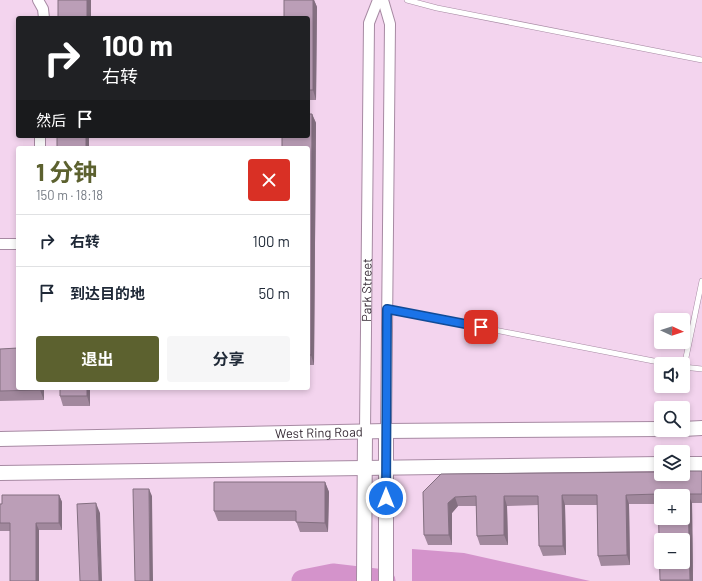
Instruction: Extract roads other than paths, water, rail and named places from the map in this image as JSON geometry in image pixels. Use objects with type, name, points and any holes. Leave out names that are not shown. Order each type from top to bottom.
[{"type":"main road","points":[[690,428],[702,428]]},
{"type":"main road","name":"West Ring Road","points":[[0,439],[386,431],[654,429]]},
{"type":"main road","name":"Park Street","points":[[386,431],[386,581]]},
{"type":"main road","name":"Park Street","points":[[364,581],[365,432]]},
{"type":"main road","points":[[0,473],[654,464]]},
{"type":"main road","points":[[690,464],[702,464]]},
{"type":"street","points":[[38,0],[43,9],[44,16]]},
{"type":"street","name":"Park Street","points":[[365,432],[369,23],[378,0]]},
{"type":"street","name":"Park Street","points":[[383,0],[390,24],[386,431]]},
{"type":"street","points":[[0,244],[16,244]]},
{"type":"lane","points":[[407,0],[437,8],[702,60]]},
{"type":"lane","points":[[686,357],[702,281]]},
{"type":"lane","points":[[387,309],[654,361]]},
{"type":"lane","points":[[690,368],[702,369]]},
{"type":"waterway","points":[[303,581],[333,575],[384,581]]}]
